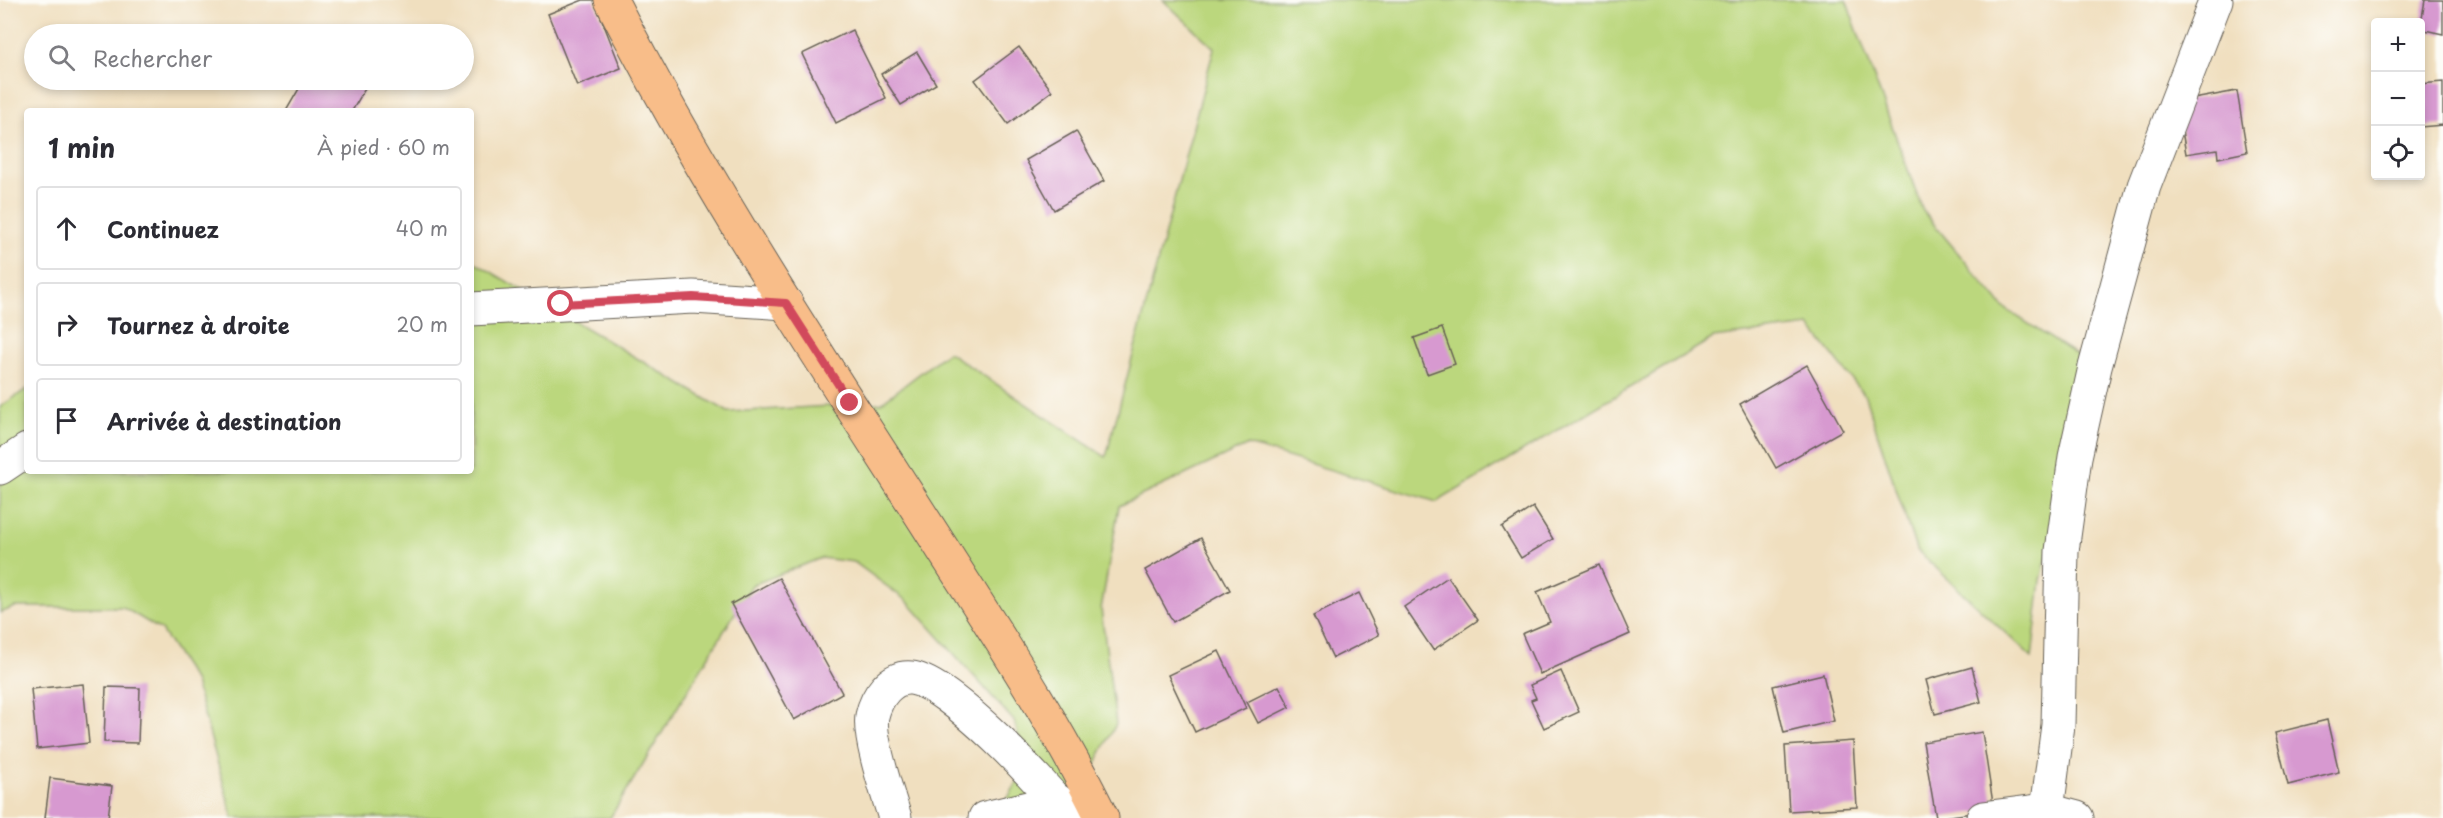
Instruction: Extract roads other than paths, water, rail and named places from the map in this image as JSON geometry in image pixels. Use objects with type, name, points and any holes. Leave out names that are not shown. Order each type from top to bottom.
[{"type":"main road","points":[[612,0],[653,82],[786,303],[1021,673],[1074,760],[1102,818]]},
{"type":"street","points":[[1983,818],[2062,814],[2058,725],[2062,551],[2075,457],[2095,367],[2144,186],[2216,0]]},
{"type":"street","points":[[474,309],[693,297],[786,303]]},
{"type":"street","points":[[0,468],[24,452]]},
{"type":"street","points":[[895,818],[876,752],[872,717],[879,696],[895,680],[912,678],[939,691],[993,735],[1064,810]]},
{"type":"street","points":[[985,818],[1064,810]]}]
